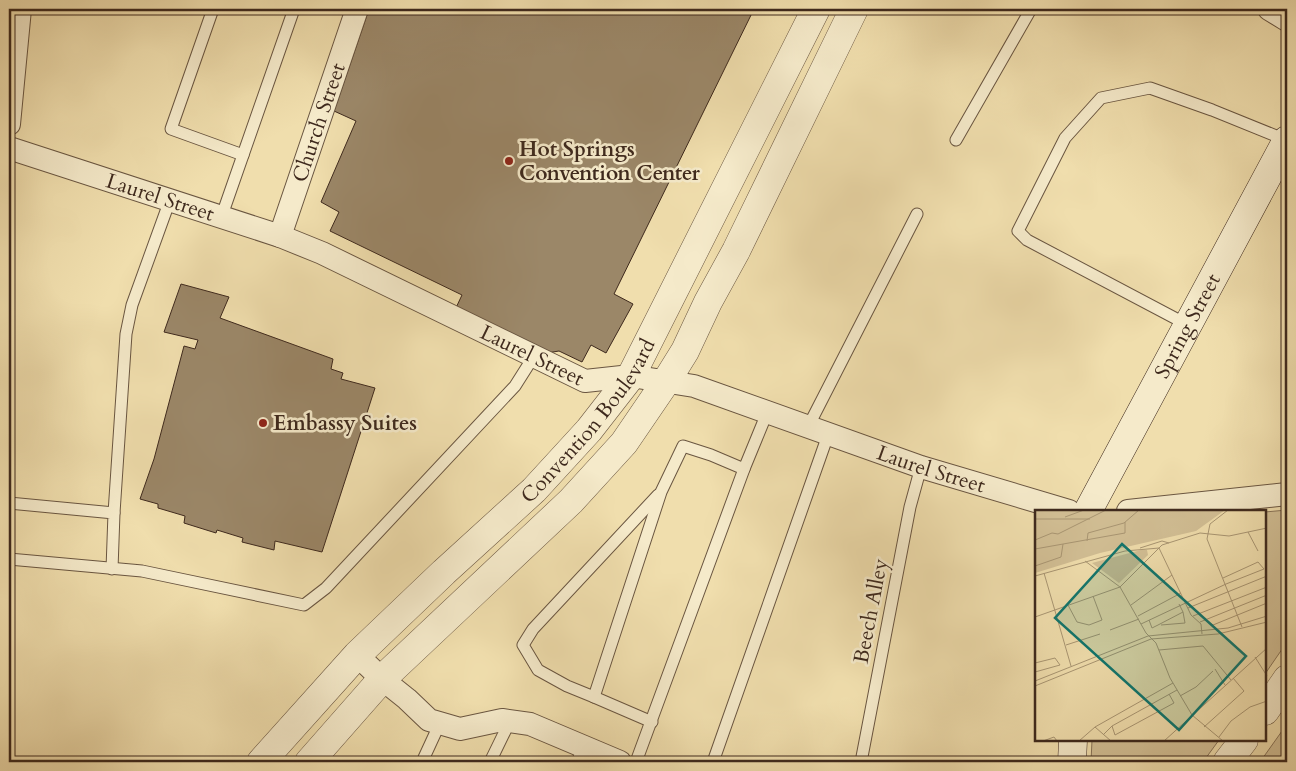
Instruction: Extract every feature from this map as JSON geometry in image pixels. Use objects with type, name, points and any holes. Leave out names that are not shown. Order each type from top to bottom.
[{"type":"street","points":[[9,124],[20,9]]},
{"type":"street","name":"Church Street","points":[[280,236],[357,9]]},
{"type":"street","name":"Convention Boulevard","points":[[261,762],[357,655],[534,490],[589,430],[631,376],[816,9]]},
{"type":"street","name":"Convention Boulevard","points":[[309,762],[382,679],[572,501],[624,443],[685,351],[708,302],[736,252],[854,9]]},
{"type":"street","points":[[1270,9],[1287,20]]},
{"type":"street","name":"Spring Street","points":[[1089,510],[1287,140]]},
{"type":"street","name":"Laurel Street","points":[[9,148],[280,236],[322,253],[585,381],[631,376],[667,380],[694,386],[921,467],[1066,510]]},
{"type":"street","points":[[1137,510],[1287,494]]},
{"type":"street","points":[[357,655],[382,679],[407,698],[429,720],[460,729],[502,720],[530,724],[581,754],[620,762]]},
{"type":"street","points":[[1266,709],[1287,679]]},
{"type":"street","points":[[1072,762],[1073,741]]},
{"type":"street","points":[[1227,762],[1243,741]]},
{"type":"lane","points":[[213,9],[171,129],[243,155]]},
{"type":"lane","points":[[221,218],[294,9]]},
{"type":"lane","points":[[956,140],[1031,9]]},
{"type":"lane","points":[[1188,325],[1027,240],[1018,231],[1065,138],[1101,98],[1150,88],[1287,140]]},
{"type":"lane","points":[[112,568],[126,334],[132,305],[170,200]]},
{"type":"lane","points":[[713,762],[818,431],[917,214]]},
{"type":"lane","points":[[9,559],[142,571],[304,605],[326,588],[515,386],[534,356]]},
{"type":"lane","points":[[636,762],[744,469],[767,412]]},
{"type":"lane","points":[[594,697],[661,492],[683,446],[711,454],[744,469]]},
{"type":"lane","name":"Beech Alley","points":[[861,762],[910,507],[921,467]]},
{"type":"lane","points":[[652,722],[566,686],[538,670],[523,645],[534,629],[661,492]]},
{"type":"lane","points":[[9,503],[114,513]]},
{"type":"lane","points":[[490,762],[510,721]]},
{"type":"lane","points":[[422,762],[440,723]]},
{"type":"shaded area","points":[[1287,510],[1287,642],[1266,673],[1266,512]]},
{"type":"shaded area","points":[[1287,724],[1287,762],[1260,762]]},
{"type":"shaded area","points":[[1092,741],[1218,741],[1203,762],[1091,762]]},
{"type":"building","name":"Hot Springs Convention Center","points":[[369,9],[754,9],[614,294],[633,304],[606,353],[591,345],[582,362],[559,351],[541,354],[454,312],[462,295],[330,231],[339,212],[321,202],[356,121],[334,111]]},
{"type":"building","name":"Embassy Suites","points":[[181,284],[229,297],[220,318],[333,359],[331,369],[343,373],[341,379],[375,388],[322,552],[275,541],[274,550],[242,542],[243,538],[217,530],[216,533],[184,523],[185,516],[158,508],[158,504],[140,499],[154,459],[184,346],[195,349],[198,340],[164,332]]},
{"type":"place","name":"Hot Springs Convention Center","points":[[509,161]]},
{"type":"place","name":"Embassy Suites","points":[[263,423]]}]
